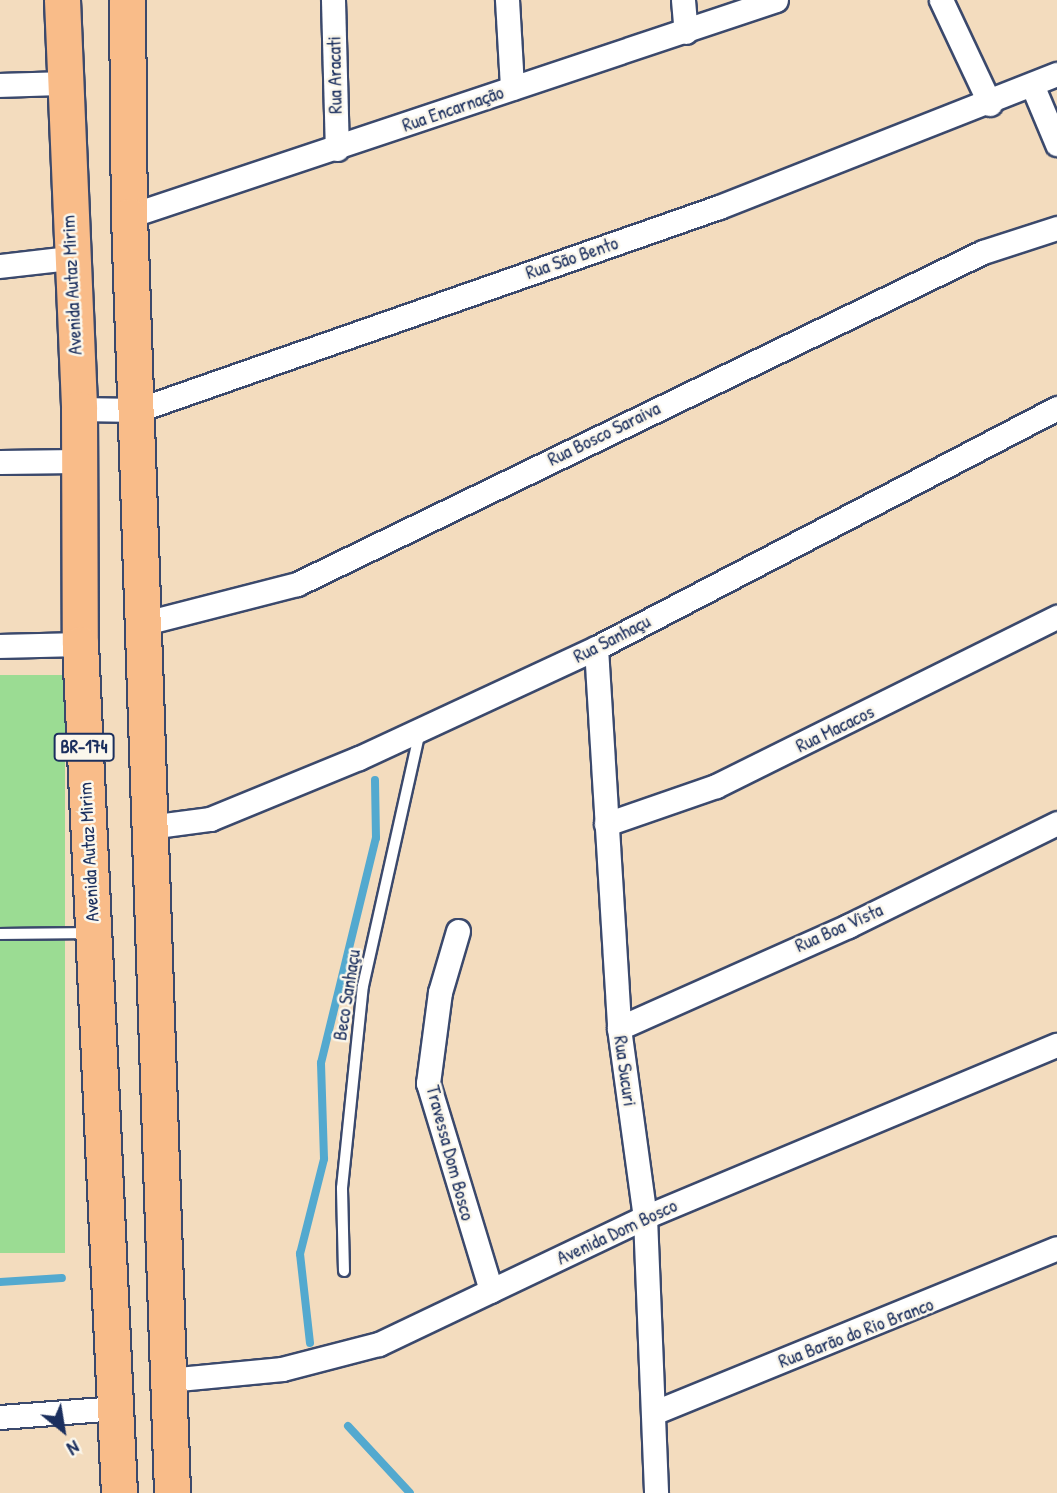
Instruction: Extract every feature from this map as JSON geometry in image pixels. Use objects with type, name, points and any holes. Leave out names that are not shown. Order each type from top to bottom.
[{"type":"main road","name":"Avenida Autaz Mirim","points":[[62,0],[69,258],[79,409],[77,461],[80,644],[119,1493]]},
{"type":"main road","points":[[127,0],[129,216],[138,410],[172,1493]]},
{"type":"street","name":"Rua Aracati","points":[[333,0],[337,149]]},
{"type":"street","points":[[507,0],[512,88]]},
{"type":"street","points":[[683,0],[686,32]]},
{"type":"street","name":"Rua Encarnação","points":[[129,216],[337,149],[776,0]]},
{"type":"street","points":[[941,0],[990,104]]},
{"type":"street","name":"Rua São Bento","points":[[79,409],[138,410],[719,207],[990,104],[1057,74]]},
{"type":"street","points":[[0,85],[64,83]]},
{"type":"street","points":[[1033,87],[1057,144]]},
{"type":"street","name":"Rua Bosco Saraiva","points":[[145,623],[297,584],[983,252],[1057,228]]},
{"type":"street","points":[[0,266],[69,258]]},
{"type":"street","name":"Rua Sanhaçu","points":[[149,827],[210,818],[267,799],[596,648],[1057,408]]},
{"type":"street","points":[[0,463],[77,461]]},
{"type":"street","name":"Rua Macacos","points":[[607,824],[716,786],[1057,617]]},
{"type":"street","points":[[0,646],[80,644]]},
{"type":"street","name":"Rua Sucuri","points":[[596,648],[619,1028],[645,1217],[656,1493]]},
{"type":"street","name":"Rua Boa Vista","points":[[619,1028],[848,926],[1057,823]]},
{"type":"street","name":"Travessa Dom Bosco","points":[[458,931],[440,992],[428,1083],[491,1292]]},
{"type":"street","name":"Avenida Dom Bosco","points":[[167,1380],[330,1358],[379,1344],[645,1217],[1057,1045]]},
{"type":"street","name":"Rua Barão do Rio Branco","points":[[653,1413],[1057,1248]]},
{"type":"street","points":[[0,1417],[117,1408]]},
{"type":"lane","name":"Beco Sanhaçu","points":[[344,1271],[342,1188],[363,986],[420,729]]},
{"type":"lane","points":[[0,934],[93,933]]},
{"type":"green space","points":[[0,675],[65,675],[65,1253],[0,1253]]},
{"type":"waterway","points":[[310,1343],[300,1254],[324,1159],[321,1063],[376,838],[375,780]]},
{"type":"waterway","points":[[0,1282],[62,1278]]},
{"type":"waterway","points":[[348,1426],[410,1493]]}]
